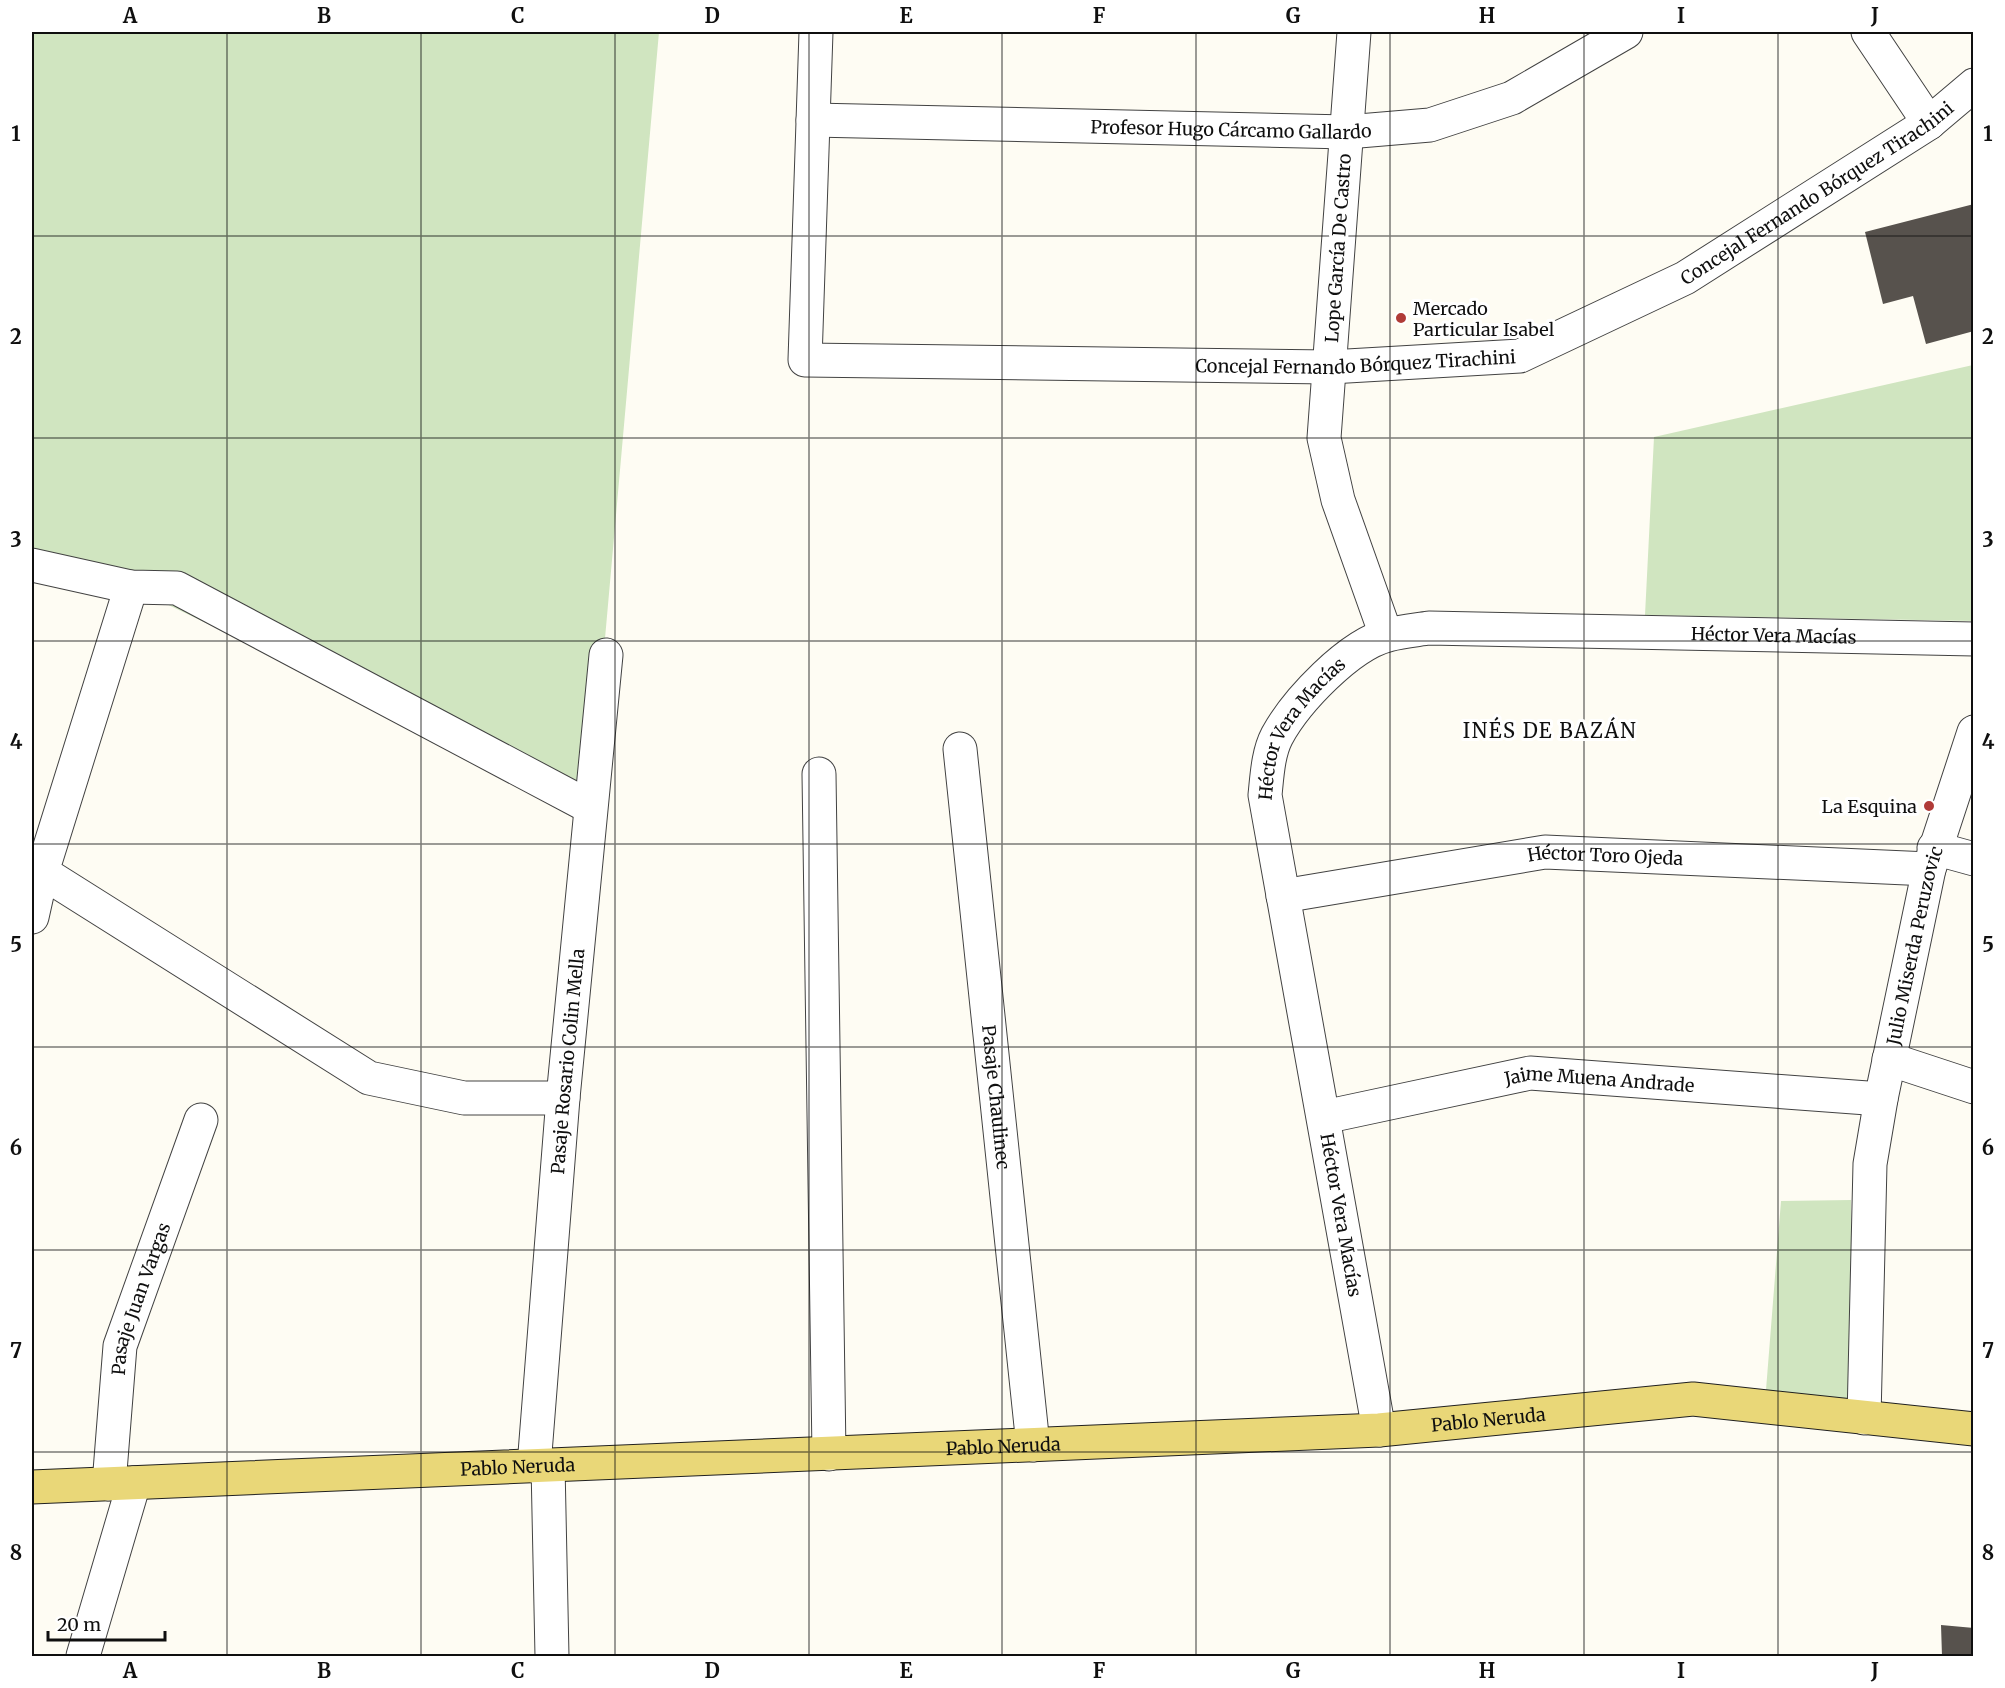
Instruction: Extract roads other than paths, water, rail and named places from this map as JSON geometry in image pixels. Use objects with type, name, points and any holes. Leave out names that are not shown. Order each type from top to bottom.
[{"type":"main road","name":"Pablo Neruda","points":[[32,1487],[1379,1430],[1694,1399],[1974,1429]]},
{"type":"street","points":[[813,120],[816,32]]},
{"type":"street","name":"Lope García De Castro","points":[[1354,32],[1324,438],[1338,500],[1386,635]]},
{"type":"street","name":"Profesor Hugo Cárcamo Gallardo","points":[[813,120],[1347,132],[1430,125],[1512,98],[1626,32]]},
{"type":"street","points":[[1868,32],[1929,123]]},
{"type":"street","name":"Concejal Fernando Bórquez Tirachini","points":[[813,120],[804,360],[1330,367],[1520,356],[1685,278],[1929,123],[1974,86]]},
{"type":"street","points":[[32,566],[130,587],[177,588],[590,807]]},
{"type":"street","points":[[32,917],[37,872],[130,587]]},
{"type":"street","name":"Héctor Vera Macías","points":[[1379,1430],[1265,795],[1268,765],[1276,737],[1290,717],[1324,677],[1344,659],[1386,635],[1429,628],[1974,639]]},
{"type":"street","name":"Pasaje Rosario Colin Mella","points":[[552,1656],[541,1465],[562,1098],[606,655]]},
{"type":"street","name":"Julio Miserda Peruzovic","points":[[1864,1418],[1870,1164],[1889,1059],[1931,859],[1974,732]]},
{"type":"street","name":"Pasaje Chaulinec","points":[[960,749],[1033,1445]]},
{"type":"street","points":[[819,774],[829,1454]]},
{"type":"street","name":"Héctor Toro Ojeda","points":[[1283,896],[1545,852],[1974,859]]},
{"type":"street","points":[[37,872],[369,1078],[464,1098],[562,1098]]},
{"type":"street","points":[[1889,1059],[1974,1087]]},
{"type":"street","name":"Jaime Muena Andrade","points":[[1324,1117],[1530,1073],[1881,1099]]},
{"type":"street","name":"Pasaje Juan Vargas","points":[[83,1656],[122,1483],[120,1346],[201,1120]]},
{"type":"place","name":"Mercado Particular Isabel","points":[[1401,318]]},
{"type":"place","name":"La Esquina","points":[[1929,806]]},
{"type":"district","name":"INÉS DE BAZÁN","points":[[1550,730]]}]
